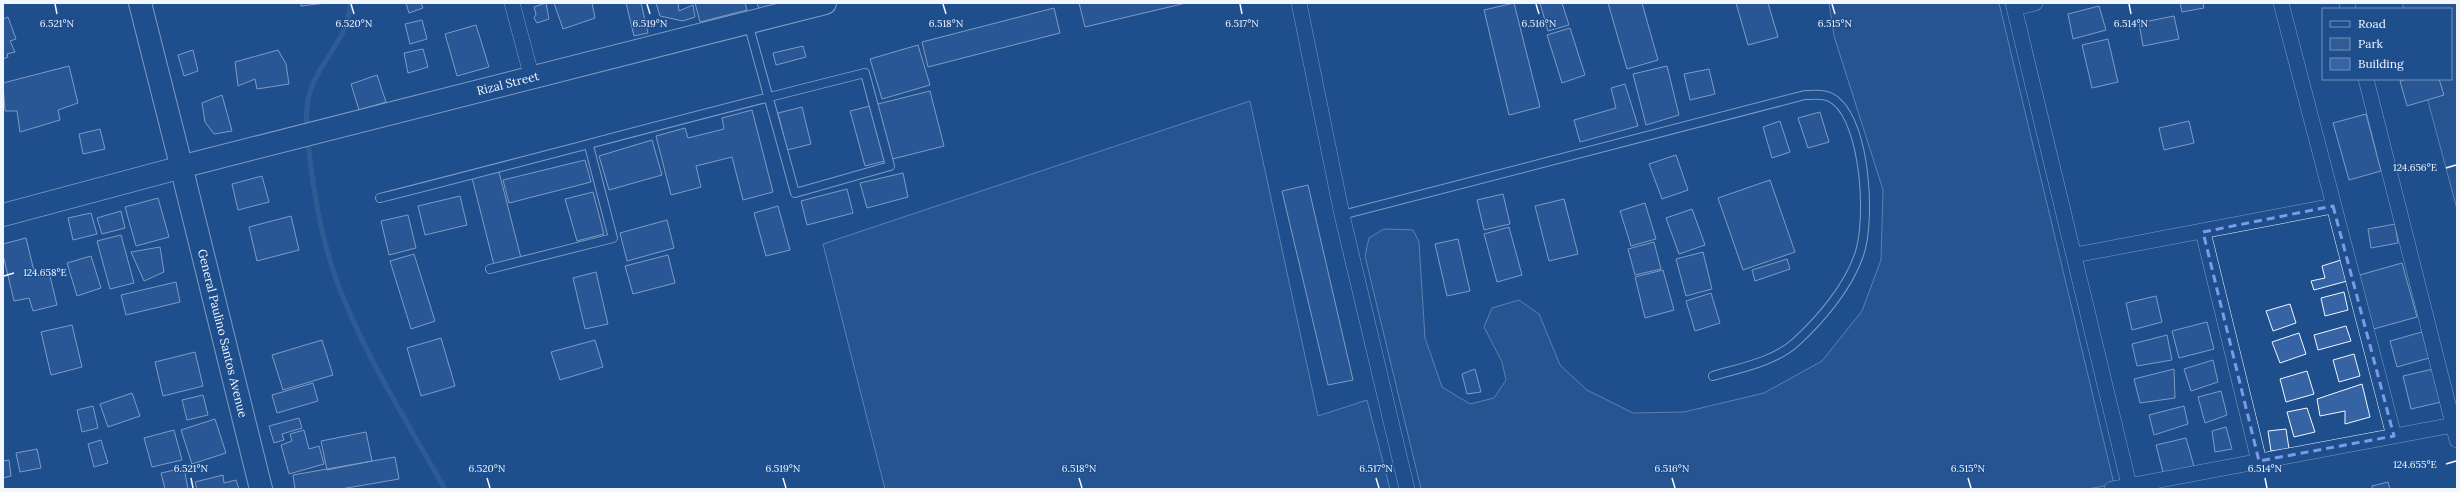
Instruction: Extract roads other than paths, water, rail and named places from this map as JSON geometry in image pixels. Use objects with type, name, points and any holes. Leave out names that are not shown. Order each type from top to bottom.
[{"type":"main road","name":"General Paulino Santos Avenue","points":[[140,3],[261,489]]},
{"type":"main road","name":"Rizal Street","points":[[3,215],[182,167],[822,3]]},
{"type":"street","points":[[512,3],[532,78]]},
{"type":"street","points":[[1299,3],[1342,215],[1407,489]]},
{"type":"street","points":[[2034,3],[2013,5],[2075,255],[2129,485]]},
{"type":"street","points":[[2282,3],[2333,206],[2394,436]]},
{"type":"street","points":[[2366,80],[2457,440]]},
{"type":"street","points":[[2075,255],[2203,232],[2333,206]]},
{"type":"street","points":[[2203,232],[2259,461]]},
{"type":"street","points":[[2112,489],[2453,425]]},
{"type":"lane","points":[[380,198],[589,146],[770,97],[865,73],[890,166],[795,193],[770,97],[748,22]]},
{"type":"lane","points":[[1342,215],[1805,95],[1824,94],[1837,102],[1847,115],[1858,141],[1867,205],[1860,254],[1845,282],[1819,319],[1794,344],[1766,360],[1712,376]]},
{"type":"lane","points":[[490,269],[613,238],[589,146]]},
{"type":"waterway","points":[[307,129],[308,98],[316,76],[337,44],[344,30],[351,3]]},
{"type":"waterway","points":[[308,139],[320,222],[337,283],[379,373],[445,489]]}]
